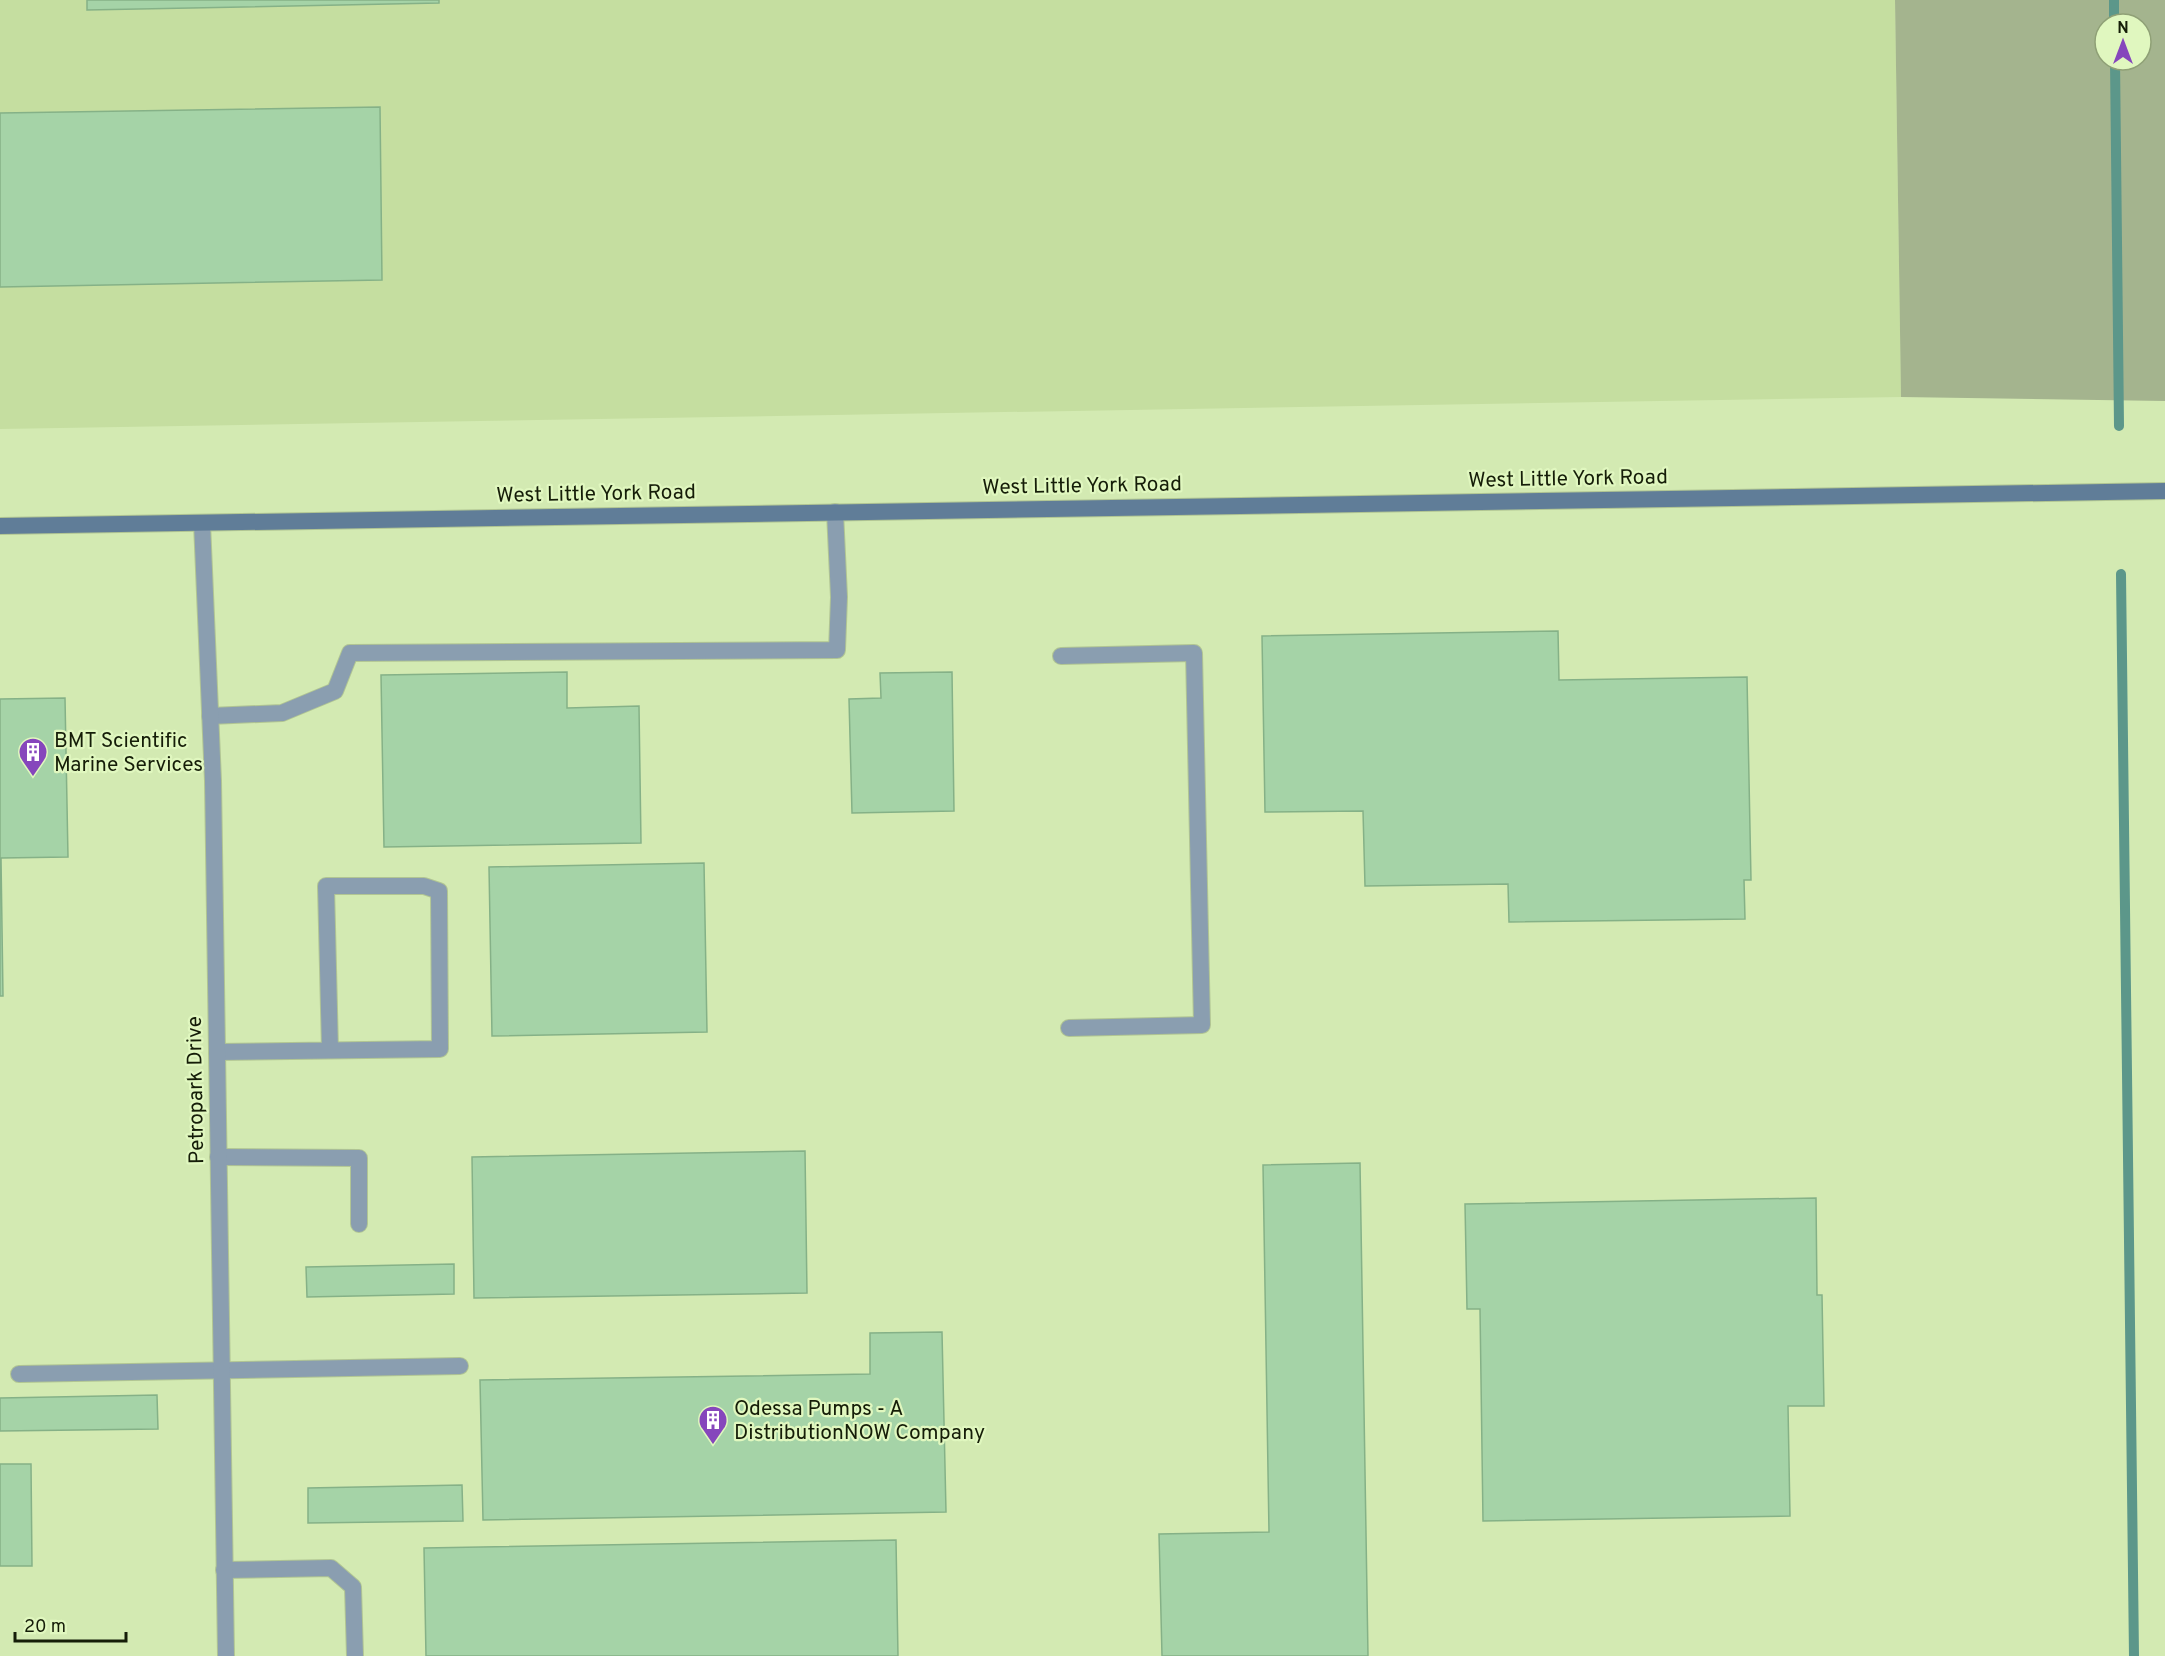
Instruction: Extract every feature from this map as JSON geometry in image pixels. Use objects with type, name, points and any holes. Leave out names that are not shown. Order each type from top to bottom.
[{"type":"main road","name":"West Little York Road","points":[[0,526],[2165,491]]},
{"type":"street","points":[[210,716],[282,712],[335,691],[350,653],[837,650],[839,597],[835,512]]},
{"type":"street","name":"Petropark Drive","points":[[202,523],[210,716],[226,1656]]},
{"type":"street","points":[[1061,656],[1194,653],[1195,665],[1202,1025],[1069,1028]]},
{"type":"street","points":[[217,1052],[440,1049],[439,891],[424,886],[326,886],[330,1050]]},
{"type":"street","points":[[218,1156],[359,1158],[359,1224]]},
{"type":"street","points":[[19,1374],[460,1366]]},
{"type":"street","points":[[224,1570],[331,1568],[353,1587],[355,1656]]},
{"type":"shaded area","points":[[0,0],[1895,0],[1901,397],[0,429]]},
{"type":"shaded area","points":[[1895,0],[2165,0],[2165,401],[1901,397]]},
{"type":"building","points":[[87,0],[439,0],[439,3],[87,10]]},
{"type":"building","points":[[380,107],[382,280],[0,287],[0,113]]},
{"type":"building","points":[[1558,631],[1559,680],[1747,677],[1751,880],[1744,880],[1745,919],[1509,922],[1508,884],[1365,886],[1363,811],[1265,812],[1262,636]]},
{"type":"building","points":[[567,672],[567,708],[639,706],[641,843],[384,847],[381,675]]},
{"type":"building","points":[[952,672],[954,811],[852,813],[849,699],[881,698],[880,673]]},
{"type":"building","name":"BMT Scientific Marine Services","points":[[65,698],[68,857],[1,858],[3,996],[0,996],[0,699]]},
{"type":"building","points":[[704,863],[707,1032],[492,1036],[489,867]]},
{"type":"building","points":[[805,1151],[807,1293],[474,1298],[472,1157]]},
{"type":"building","points":[[1360,1163],[1368,1656],[1162,1656],[1159,1534],[1269,1532],[1263,1165]]},
{"type":"building","points":[[1816,1198],[1817,1295],[1822,1295],[1824,1406],[1788,1406],[1790,1516],[1483,1521],[1480,1309],[1467,1309],[1465,1204]]},
{"type":"building","points":[[454,1264],[454,1294],[307,1297],[306,1267]]},
{"type":"building","name":"Odessa Pumps - A DistributionNOW Company","points":[[942,1332],[946,1512],[483,1520],[480,1380],[870,1374],[870,1333]]},
{"type":"building","points":[[157,1395],[158,1429],[0,1431],[0,1398]]},
{"type":"building","points":[[0,1464],[31,1464],[32,1566],[0,1566]]},
{"type":"building","points":[[462,1485],[463,1521],[308,1523],[308,1488]]},
{"type":"building","points":[[896,1540],[898,1656],[426,1656],[424,1548]]},
{"type":"waterway","points":[[2114,0],[2114,12]]},
{"type":"waterway","points":[[2115,72],[2119,426]]},
{"type":"waterway","points":[[2121,574],[2134,1656]]},
{"type":"place","name":"BMT Scientific Marine Services","points":[[33,778]]},
{"type":"place","name":"Odessa Pumps - A DistributionNOW Company","points":[[713,1446]]}]
